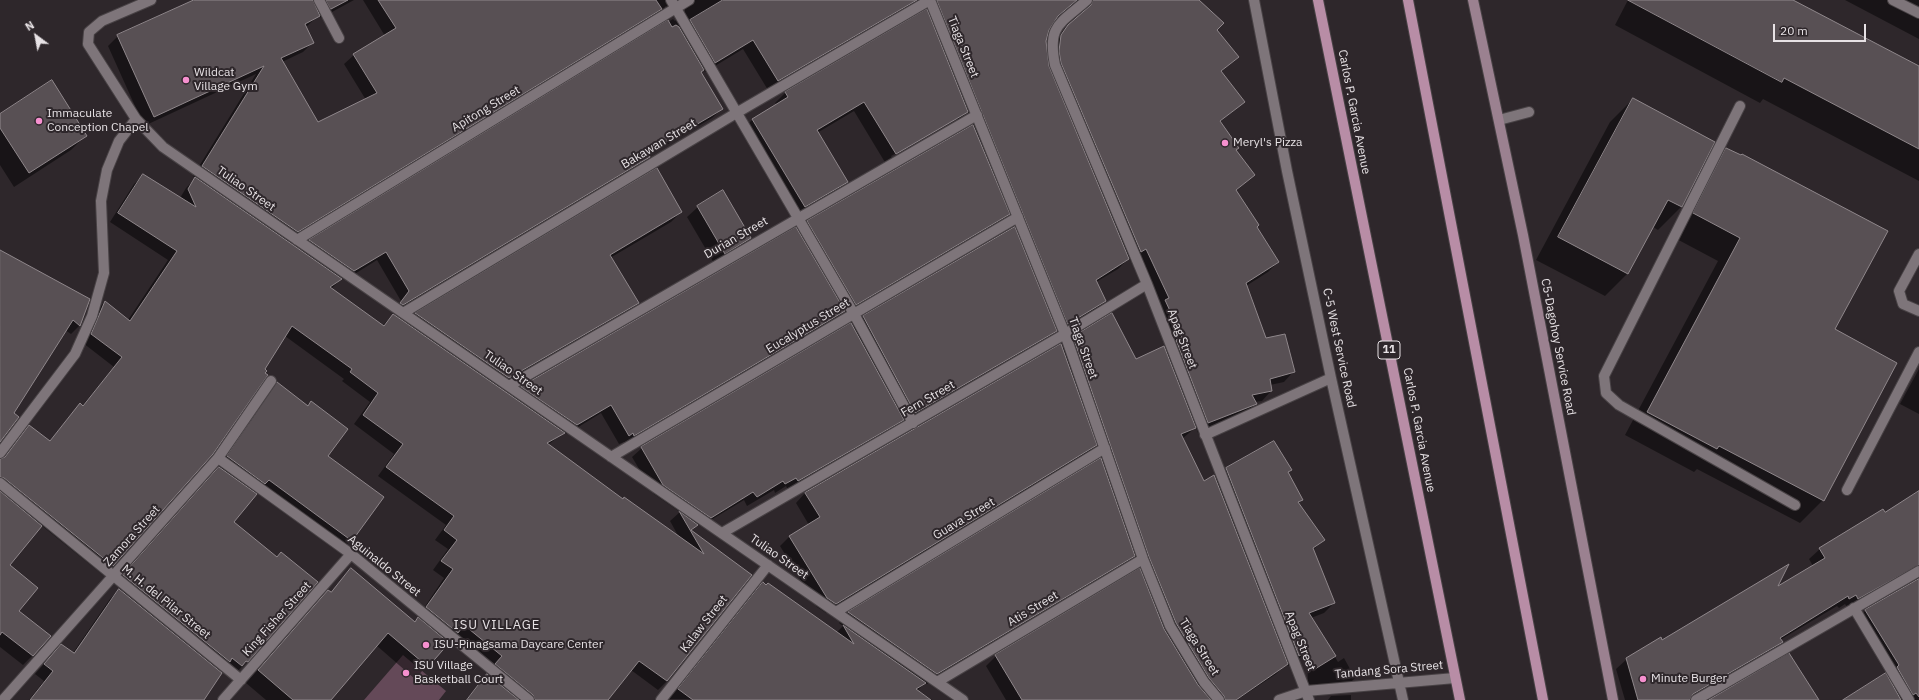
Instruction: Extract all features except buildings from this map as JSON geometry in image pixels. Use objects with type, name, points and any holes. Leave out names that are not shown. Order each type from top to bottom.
[{"type":"main road","name":"Carlos P. Garcia Avenue","points":[[1318,0],[1460,700]]},
{"type":"main road","points":[[1408,0],[1543,700]]},
{"type":"main road","name":"C5-Dagohoy Service Road","points":[[1474,0],[1613,700]]},
{"type":"street","name":"Tuliao Street","points":[[151,0],[102,21],[89,32],[88,44],[136,119],[163,147],[963,700]]},
{"type":"street","points":[[319,0],[339,38]]},
{"type":"street","name":"Apitong Street","points":[[297,240],[673,4],[689,0]]},
{"type":"street","name":"Bakawan Street","points":[[403,313],[738,112],[930,0]]},
{"type":"street","name":"Tiaga Street","points":[[930,0],[1065,334],[1143,559],[1170,626],[1204,682],[1219,700]]},
{"type":"street","name":"Apag Street","points":[[1087,0],[1055,29],[1051,47],[1055,65],[1147,284],[1307,696]]},
{"type":"street","name":"C-5 West Service Road","points":[[1254,0],[1331,378],[1403,700]]},
{"type":"street","points":[[1893,0],[1919,13]]},
{"type":"street","points":[[673,4],[738,112],[854,314],[913,423]]},
{"type":"street","points":[[1740,106],[1604,376],[1606,393],[1619,405],[1795,504]]},
{"type":"street","points":[[1499,120],[1529,112]]},
{"type":"street","name":"Durian Street","points":[[509,386],[798,217],[977,115]]},
{"type":"street","points":[[0,453],[75,354],[92,316],[104,273],[101,201],[107,170],[119,141],[136,119]]},
{"type":"street","name":"Eucalyptus Street","points":[[611,457],[1018,217]]},
{"type":"street","points":[[1919,254],[1899,291],[1903,304],[1919,311]]},
{"type":"street","name":"Fern Street","points":[[722,533],[1065,334],[1147,284]]},
{"type":"street","points":[[1847,490],[1919,352]]},
{"type":"street","points":[[1205,436],[1331,378]]},
{"type":"street","name":"Zamora Street","points":[[2,700],[218,458],[271,381]]},
{"type":"street","name":"Guava Street","points":[[836,612],[1105,448]]},
{"type":"street","name":"Aguinaldo Street","points":[[218,458],[351,554],[529,700]]},
{"type":"street","name":"M. H. del Pilar Street","points":[[0,483],[241,680]]},
{"type":"street","name":"King Fisher Street","points":[[223,700],[351,554]]},
{"type":"street","name":"Atis Street","points":[[937,682],[1143,559]]},
{"type":"street","name":"Kalaw Street","points":[[661,700],[768,565]]},
{"type":"street","points":[[1696,700],[1919,571]]},
{"type":"street","points":[[1854,608],[1909,700]]},
{"type":"street","name":"Tandang Sora Street","points":[[1279,700],[1400,682],[1456,678]]},
{"type":"shaded area","name":"ISU Village Basketball Court","points":[[403,655],[446,691],[439,700],[364,700]]},
{"type":"place","name":"Wildcat Village Gym","points":[[186,80]]},
{"type":"place","name":"Immaculate Conception Chapel","points":[[39,121]]},
{"type":"place","name":"Meryl's Pizza","points":[[1225,143]]},
{"type":"place","name":"ISU-Pinagsama Daycare Center","points":[[426,645]]},
{"type":"place","name":"ISU Village Basketball Court","points":[[406,673]]},
{"type":"place","name":"Minute Burger","points":[[1643,679]]},
{"type":"district","name":"ISU VILLAGE","points":[[497,625]]}]
